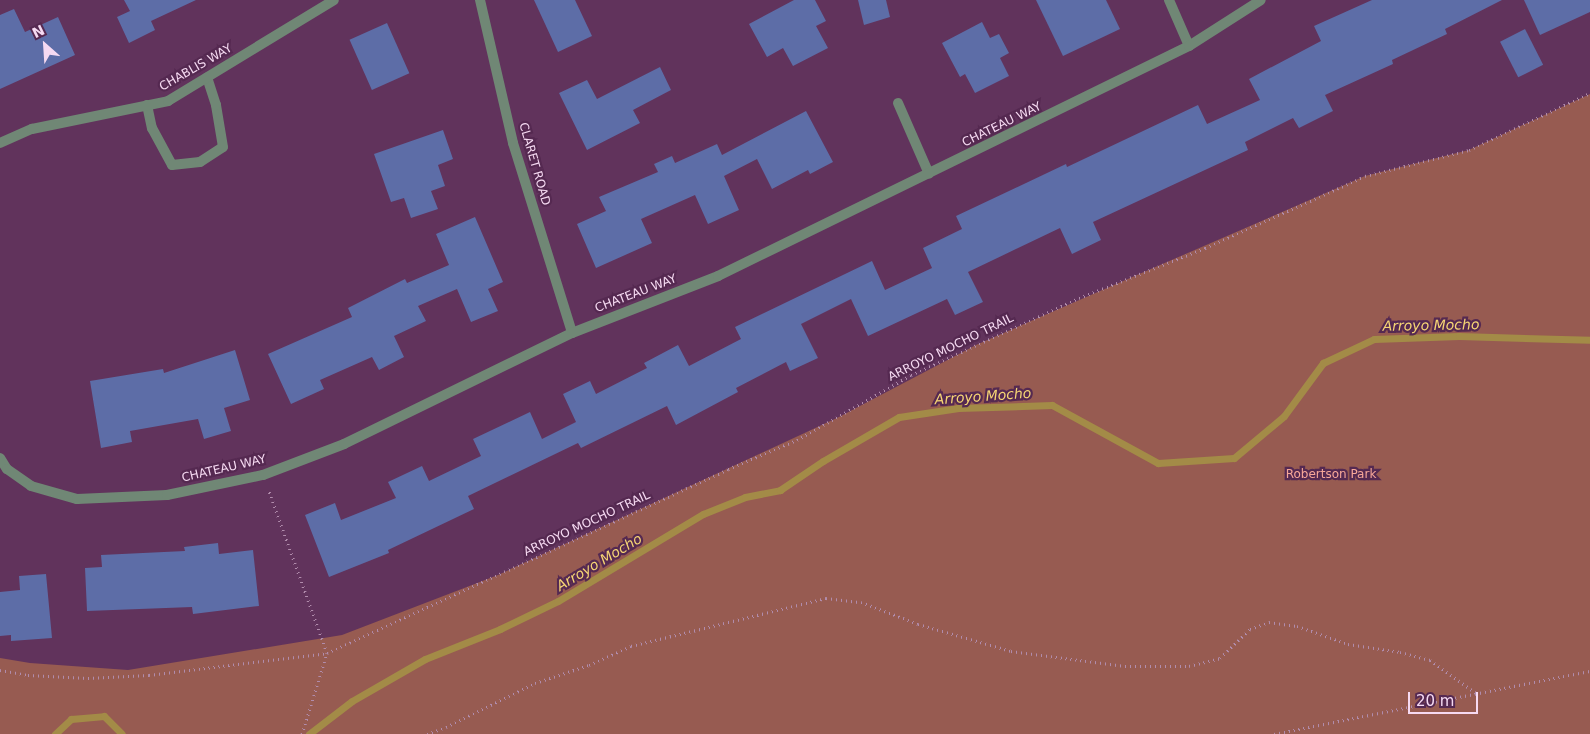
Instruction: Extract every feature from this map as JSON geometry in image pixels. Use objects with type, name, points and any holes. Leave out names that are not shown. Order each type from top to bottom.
[{"type":"street","name":"CHABLIS WAY","points":[[0,143],[32,130],[168,101],[334,0]]},
{"type":"street","name":"CLARET ROAD","points":[[480,0],[513,143],[572,333]]},
{"type":"street","points":[[1169,0],[1189,46]]},
{"type":"street","name":"CHATEAU WAY","points":[[0,458],[7,469],[31,486],[77,499],[167,495],[263,475],[344,444],[572,333],[718,276],[1189,46],[1261,0]]},
{"type":"street","points":[[147,105],[152,128],[172,165],[200,162],[223,147],[216,105],[207,77]]},
{"type":"street","points":[[898,103],[929,174]]},
{"type":"path","name":"ARROYO MOCHO TRAIL","points":[[0,670],[28,675],[88,678],[149,675],[327,653],[720,473],[797,440],[911,375],[1079,298],[1205,248],[1365,176],[1470,150],[1590,93]]},
{"type":"path","points":[[263,475],[327,653],[302,734]]},
{"type":"path","points":[[427,734],[446,727],[535,684],[589,666],[631,646],[826,598],[862,602],[918,624],[1011,651],[1125,666],[1189,666],[1220,658],[1250,628],[1269,622],[1297,626],[1348,644],[1400,652],[1430,660],[1476,693]]},
{"type":"path","points":[[1274,734],[1590,671]]},
{"type":"green space","name":"Robertson Park","points":[[1590,94],[1590,734],[0,734],[0,658],[30,663],[128,670],[342,635],[498,575],[839,417],[976,345],[1365,176],[1469,150]]},
{"type":"building","points":[[124,0],[196,0],[151,21],[155,30],[129,43],[117,17],[130,11]]},
{"type":"building","points":[[534,0],[575,0],[592,36],[558,52]]},
{"type":"building","points":[[794,0],[815,0],[826,21],[816,26],[828,48],[793,66],[783,48],[767,57],[749,24]]},
{"type":"building","points":[[858,0],[886,0],[890,17],[864,25]]},
{"type":"building","points":[[1036,0],[1106,0],[1120,29],[1063,56]]},
{"type":"building","points":[[1372,0],[1502,0],[1445,29],[1447,34],[1392,60],[1393,64],[1325,95],[1333,111],[1299,128],[1293,118],[1245,142],[1248,150],[1093,222],[1101,240],[1072,254],[1060,228],[968,272],[983,302],[955,315],[947,299],[868,336],[851,299],[801,324],[818,358],[790,371],[786,362],[736,388],[738,392],[676,425],[667,406],[581,448],[578,443],[468,496],[474,509],[388,550],[389,553],[329,577],[305,515],[335,503],[341,520],[396,498],[388,482],[422,466],[429,481],[481,456],[473,439],[530,412],[542,439],[576,422],[563,394],[590,381],[596,394],[647,368],[644,363],[678,345],[689,366],[741,339],[735,327],[872,261],[885,290],[932,268],[923,248],[962,229],[956,216],[1066,164],[1067,167],[1198,105],[1207,124],[1260,100],[1249,79],[1321,41],[1314,26]]},
{"type":"building","points":[[1524,0],[1590,0],[1590,12],[1540,35]]},
{"type":"building","points":[[14,9],[25,32],[58,17],[75,55],[0,89],[0,15]]},
{"type":"building","points":[[982,22],[990,38],[999,34],[1009,53],[1000,58],[1009,76],[975,93],[965,74],[960,77],[942,43]]},
{"type":"building","points":[[387,23],[409,73],[372,90],[350,40]]},
{"type":"building","points":[[1525,29],[1543,65],[1518,77],[1500,42]]},
{"type":"building","points":[[660,67],[671,90],[633,110],[640,123],[587,150],[559,93],[587,80],[597,99]]},
{"type":"building","points":[[806,111],[833,162],[810,174],[808,170],[772,189],[757,159],[724,176],[739,210],[708,224],[695,195],[641,219],[652,243],[596,268],[577,224],[606,211],[599,197],[658,172],[654,164],[672,156],[675,163],[717,144],[722,155]]},
{"type":"building","points":[[443,130],[453,159],[438,165],[445,186],[431,191],[438,209],[411,218],[404,198],[391,202],[374,154]]},
{"type":"building","points":[[475,217],[503,282],[488,289],[498,311],[471,322],[457,289],[418,306],[426,321],[394,336],[404,357],[379,370],[372,357],[320,380],[324,389],[291,404],[268,354],[352,317],[348,308],[405,279],[407,283],[449,265],[436,234]]},
{"type":"building","points":[[235,350],[250,400],[224,408],[231,431],[204,439],[198,419],[130,431],[132,442],[101,448],[90,381],[163,369],[164,373]]},
{"type":"building","points":[[218,543],[219,554],[253,550],[259,606],[193,614],[192,607],[87,611],[85,568],[102,567],[101,555],[185,551],[184,547]]},
{"type":"building","points":[[46,574],[52,638],[11,641],[11,635],[0,636],[0,592],[20,590],[19,576]]},
{"type":"waterway","name":"Arroyo Mocho","points":[[309,734],[352,701],[425,659],[500,629],[558,601],[703,514],[745,497],[780,490],[823,461],[899,417],[958,408],[1052,405],[1158,463],[1234,458],[1284,416],[1323,363],[1374,339],[1459,336],[1590,340]]},
{"type":"waterway","name":"Arroyo Mocho","points":[[55,734],[71,719],[104,716],[122,734]]}]
